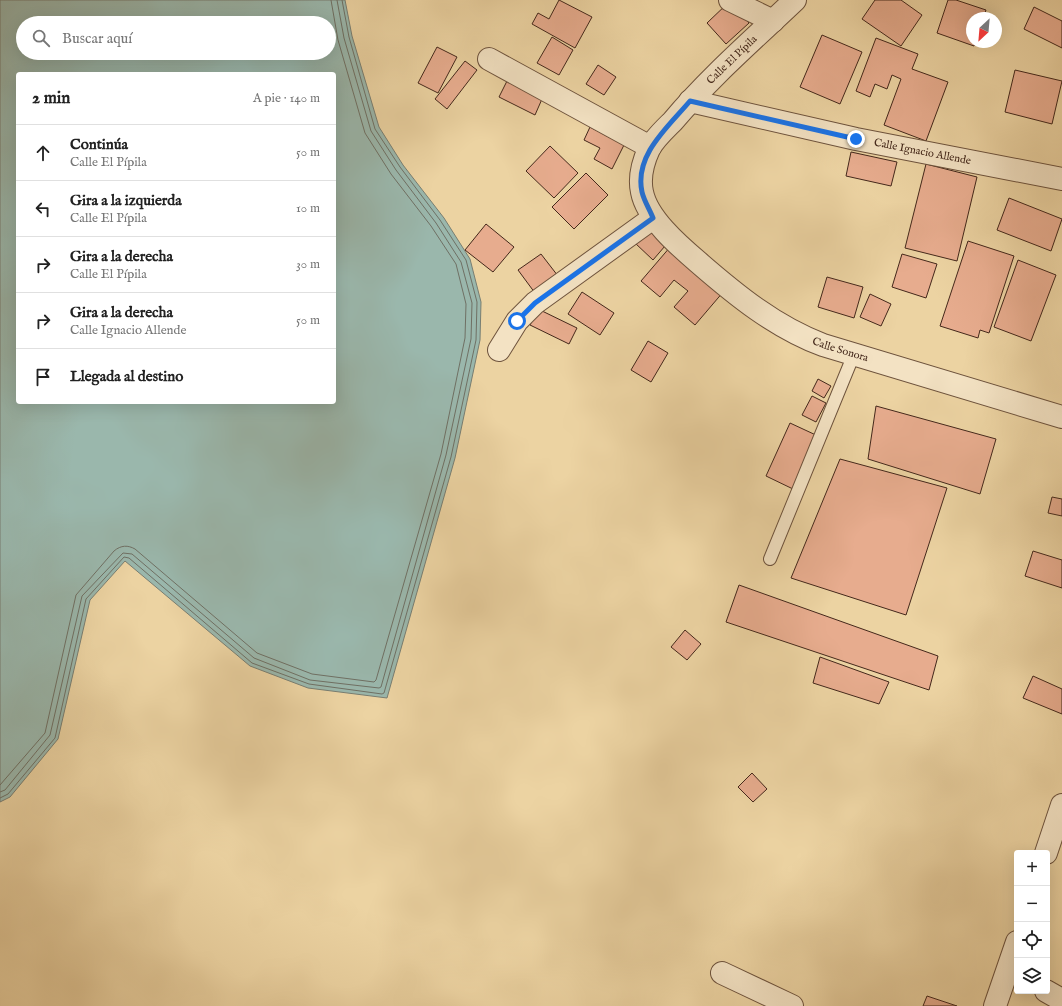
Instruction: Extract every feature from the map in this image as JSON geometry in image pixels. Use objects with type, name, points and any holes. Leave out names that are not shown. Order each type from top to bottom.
[{"type":"street","points":[[730,0],[773,21]]},
{"type":"street","name":"Calle El Pípila","points":[[653,218],[642,193],[641,180],[641,173],[650,147],[690,101],[795,0]]},
{"type":"street","points":[[489,59],[650,147]]},
{"type":"street","name":"Calle Ignacio Allende","points":[[690,101],[856,139],[1062,178]]},
{"type":"street","points":[[499,350],[517,321],[535,303],[653,218]]},
{"type":"street","name":"Calle Sonora","points":[[653,218],[693,258],[723,284],[767,317],[801,337],[1062,417]]},
{"type":"street","points":[[1047,850],[1062,804]]},
{"type":"street","points":[[995,1006],[1012,971],[1014,958]]},
{"type":"street","points":[[722,973],[792,1006]]},
{"type":"street","points":[[1050,993],[1062,1000]]},
{"type":"lane","points":[[770,558],[854,354]]},
{"type":"water","points":[[0,0],[345,0],[352,36],[379,127],[403,165],[444,218],[470,259],[481,302],[480,340],[455,458],[387,698],[308,688],[250,666],[125,561],[90,600],[58,739],[10,797],[0,802]]},
{"type":"building","points":[[559,0],[592,17],[575,48],[532,24],[538,13],[549,19]]},
{"type":"building","points":[[875,0],[901,0],[922,15],[901,46],[862,19]]},
{"type":"building","points":[[948,0],[956,0],[986,10],[985,12],[966,12],[966,43],[937,33]]},
{"type":"building","points":[[729,2],[749,23],[726,44],[707,23]]},
{"type":"building","points":[[1034,7],[1062,21],[1062,48],[1024,29]]},
{"type":"building","points":[[822,35],[862,52],[840,104],[800,87]]},
{"type":"building","points":[[552,37],[573,50],[559,75],[537,63]]},
{"type":"building","points":[[876,38],[918,54],[912,69],[948,82],[926,141],[884,125],[901,79],[892,75],[887,89],[875,84],[870,97],[856,91]]},
{"type":"building","points":[[437,47],[457,57],[438,93],[418,83]]},
{"type":"building","points":[[465,61],[477,70],[447,109],[435,99]]},
{"type":"building","points":[[598,65],[616,77],[604,95],[586,84]]},
{"type":"building","points":[[1015,70],[1062,81],[1052,124],[1005,112]]},
{"type":"building","points":[[507,81],[542,99],[535,115],[499,97]]},
{"type":"building","points":[[590,127],[624,145],[612,169],[594,159],[600,148],[584,140]]},
{"type":"building","points":[[550,146],[578,173],[554,198],[526,171]]},
{"type":"building","points":[[851,152],[897,162],[891,186],[846,176]]},
{"type":"building","points":[[926,164],[977,177],[957,261],[905,248]]},
{"type":"building","points":[[586,173],[608,195],[574,229],[552,207]]},
{"type":"building","points":[[1009,198],[1062,219],[1051,251],[997,230]]},
{"type":"building","points":[[653,223],[671,239],[653,260],[635,243]]},
{"type":"building","points":[[486,224],[514,247],[493,272],[465,250]]},
{"type":"building","points":[[968,241],[1014,256],[989,333],[980,330],[978,338],[940,326]]},
{"type":"building","points":[[671,246],[724,291],[695,325],[674,307],[688,291],[674,280],[660,297],[641,281]]},
{"type":"building","points":[[541,254],[558,276],[535,293],[518,270]]},
{"type":"building","points":[[902,254],[937,264],[926,298],[892,287]]},
{"type":"building","points":[[1018,260],[1056,275],[1031,341],[994,327]]},
{"type":"building","points":[[827,277],[863,287],[854,318],[818,307]]},
{"type":"building","points":[[582,292],[614,313],[600,335],[568,314]]},
{"type":"building","points":[[870,294],[891,304],[881,326],[860,317]]},
{"type":"building","points":[[538,309],[577,328],[569,344],[530,325]]},
{"type":"building","points":[[648,341],[668,353],[651,382],[631,370]]},
{"type":"building","points":[[818,379],[831,386],[824,398],[812,391]]},
{"type":"building","points":[[812,396],[826,403],[816,422],[802,415]]},
{"type":"building","points":[[876,406],[996,439],[980,494],[868,459]]},
{"type":"building","points":[[790,423],[818,436],[793,489],[766,476]]},
{"type":"building","points":[[840,459],[947,488],[906,615],[791,578]]},
{"type":"building","points":[[1052,497],[1062,499],[1062,516],[1048,513]]},
{"type":"building","points":[[1033,551],[1062,560],[1062,588],[1025,576]]},
{"type":"building","points":[[739,585],[938,656],[929,690],[726,622]]},
{"type":"building","points":[[685,630],[701,644],[687,660],[671,647]]},
{"type":"building","points":[[820,657],[889,682],[879,704],[813,683]]},
{"type":"building","points":[[1033,676],[1062,689],[1062,714],[1023,698]]},
{"type":"building","points":[[752,773],[767,789],[753,802],[738,787]]},
{"type":"building","points":[[927,996],[957,1006],[923,1006]]},
{"type":"route","points":[[517,321],[535,303],[653,218],[642,193],[641,173],[650,147],[690,101],[856,139]]}]
